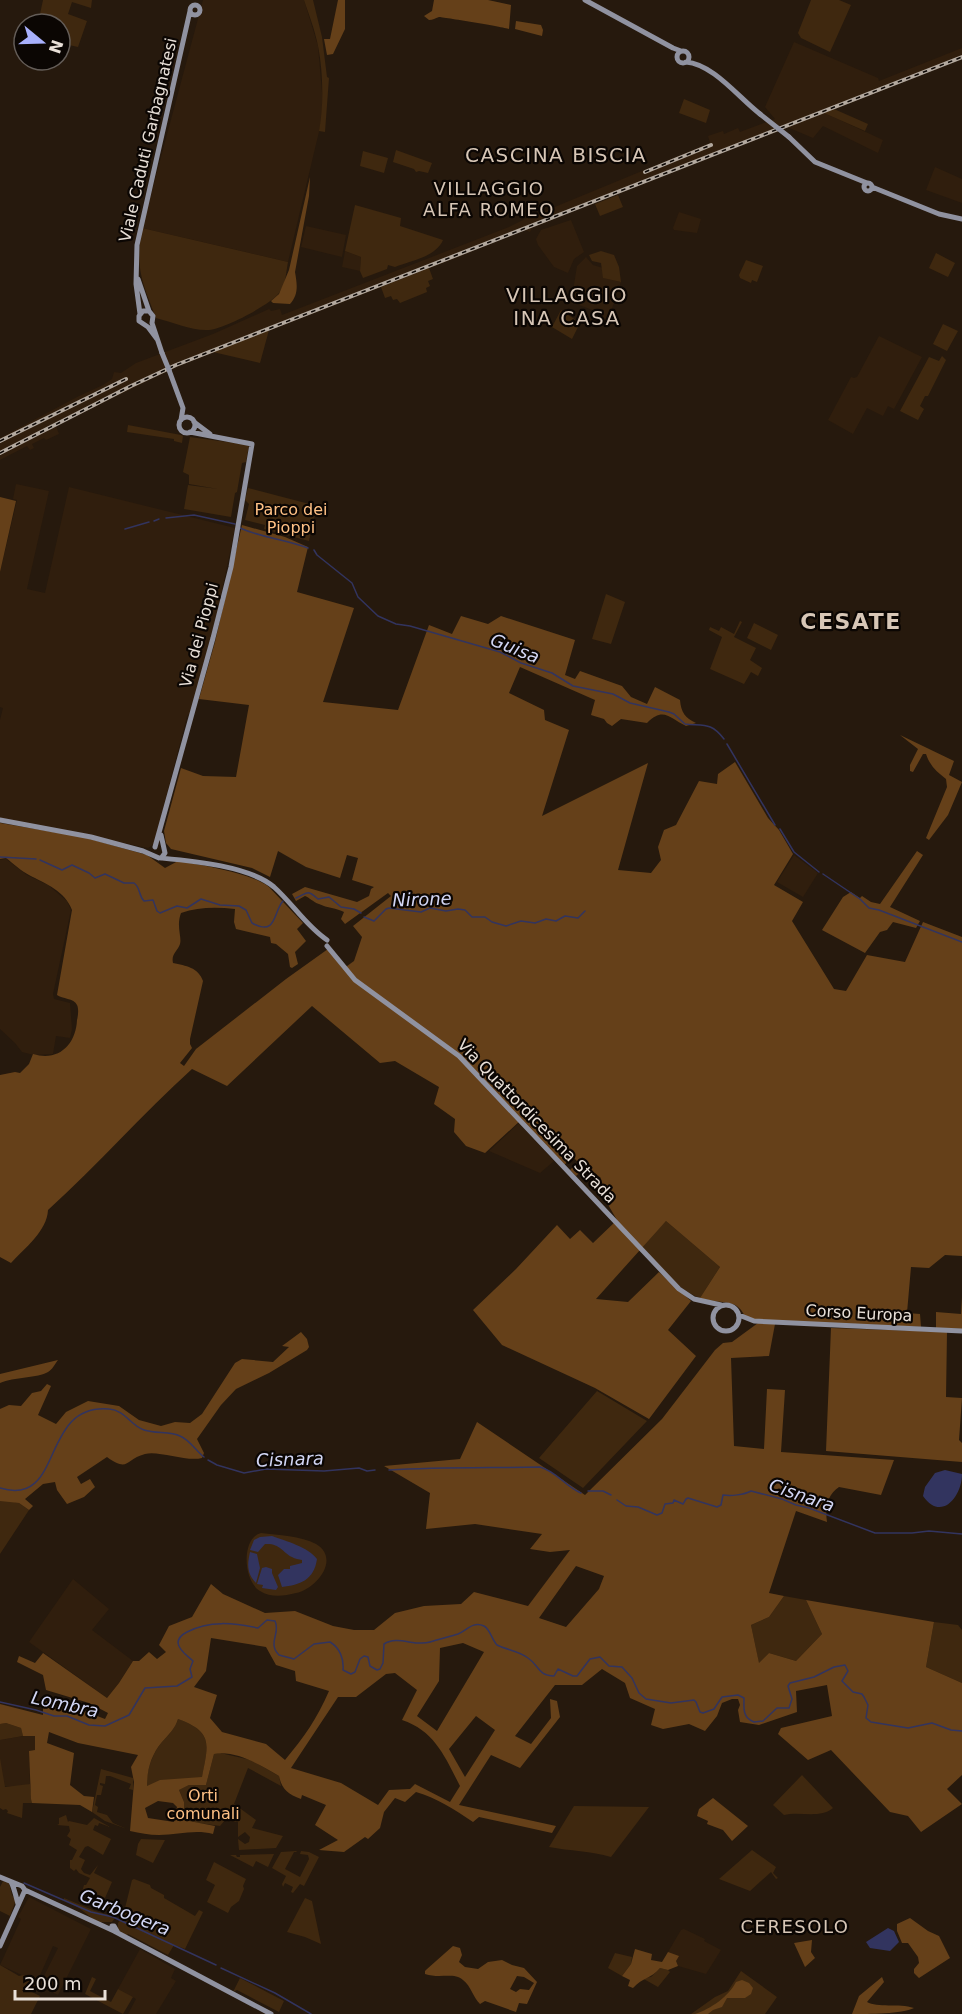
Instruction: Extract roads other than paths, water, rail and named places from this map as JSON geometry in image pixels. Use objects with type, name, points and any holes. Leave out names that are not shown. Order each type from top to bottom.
[{"type":"street","points":[[585,0],[673,48],[679,53],[680,62],[687,59]]},
{"type":"street","name":"Viale Caduti Garbagnatesi","points":[[140,315],[136,284],[138,238],[188,25],[196,6]]},
{"type":"street","points":[[679,53],[686,51],[687,59]]},
{"type":"street","points":[[687,59],[725,82],[741,99],[789,137],[815,162],[868,187],[883,190],[939,214],[962,219]]},
{"type":"street","name":"Viale Caduti Garbagnatesi","points":[[136,262],[138,281],[149,311]]},
{"type":"street","points":[[149,324],[153,316],[149,311],[143,311],[140,315],[140,322],[149,324],[157,339],[180,400],[183,411],[180,430],[184,433],[214,436]]},
{"type":"street","points":[[180,400],[192,420],[214,436]]},
{"type":"street","points":[[181,420],[192,420]]},
{"type":"street","points":[[190,432],[193,429],[192,420]]},
{"type":"street","name":"Via dei Pioppi","points":[[156,853],[160,830],[231,567],[252,444],[214,436]]},
{"type":"street","points":[[0,820],[91,837],[143,851],[164,854],[163,848]]},
{"type":"street","name":"Via dei Pioppi","points":[[160,830],[163,848]]},
{"type":"street","points":[[156,853],[163,848]]},
{"type":"street","points":[[163,848],[181,859]]},
{"type":"street","points":[[156,853],[181,859]]},
{"type":"street","name":"Via Quattordicesima Strada","points":[[181,859],[251,874],[264,880],[275,889],[328,945],[355,980],[459,1056],[664,1274],[687,1295],[709,1304],[721,1305]]},
{"type":"street","name":"Via Quattordicesima Strada","points":[[638,1246],[642,1254],[664,1274]]},
{"type":"street","points":[[642,1254],[651,1259]]},
{"type":"street","points":[[709,1304],[713,1313],[713,1323],[719,1329],[728,1331],[736,1326],[739,1315],[734,1307],[721,1305],[713,1313]]},
{"type":"street","name":"Corso Europa","points":[[739,1315],[754,1321]]},
{"type":"street","name":"Corso Europa","points":[[736,1326],[754,1321],[962,1331]]},
{"type":"street","points":[[0,1877],[10,1881],[15,1889],[18,1906]]},
{"type":"street","points":[[0,1946],[24,1893],[22,1886],[15,1889]]},
{"type":"street","points":[[15,1889],[24,1893],[33,1893],[114,1930],[271,2014]]},
{"type":"water","points":[[945,1470],[962,1474],[961,1483],[949,1503],[943,1507],[937,1507],[923,1496],[925,1487],[935,1473]]},
{"type":"water","points":[[272,1536],[302,1548],[317,1559],[309,1577],[295,1585],[282,1587],[278,1575],[284,1569],[290,1569],[290,1566],[302,1563],[302,1560],[293,1558],[277,1546],[270,1544],[265,1544],[258,1552],[250,1550],[254,1540]]},
{"type":"water","points":[[250,1552],[257,1554],[260,1568],[256,1583],[248,1569]]},
{"type":"water","points":[[262,1568],[272,1569],[278,1587],[276,1590],[262,1588],[263,1585],[257,1584]]},
{"type":"water","points":[[888,1928],[894,1931],[899,1942],[890,1951],[870,1948],[866,1942]]},
{"type":"waterway","name":"Guisa","points":[[166,518],[194,515],[235,524]]},
{"type":"waterway","name":"Guisa","points":[[154,521],[159,519]]},
{"type":"waterway","name":"Guisa","points":[[125,529],[149,522]]},
{"type":"waterway","name":"Guisa","points":[[240,528],[308,548]]},
{"type":"waterway","name":"Guisa","points":[[314,550],[317,555],[352,583],[358,597],[378,616],[396,624],[500,652],[521,663],[552,673],[573,686],[613,694],[630,703],[669,712],[685,724],[711,727],[724,739]]},
{"type":"waterway","name":"Guisa","points":[[727,744],[775,825]]},
{"type":"waterway","name":"Guisa","points":[[780,829],[794,852],[819,872]]},
{"type":"waterway","name":"Nirone","points":[[0,857],[36,859]]},
{"type":"waterway","name":"Nirone","points":[[40,860],[62,870],[72,865],[95,878],[105,874],[124,883],[134,883],[144,901],[153,900],[160,913],[177,906],[187,908],[201,899],[220,905],[239,906],[246,910],[252,923],[266,927],[273,921],[283,901]]},
{"type":"waterway","name":"Guisa","points":[[823,874],[860,899],[869,908],[962,942]]},
{"type":"waterway","name":"Nirone","points":[[296,898],[307,893],[318,899],[329,897],[341,907],[354,909],[361,913]]},
{"type":"waterway","name":"Nirone","points":[[364,917],[374,921],[389,908],[421,912],[430,908],[446,911],[458,909],[465,910],[472,917],[485,917],[492,922],[506,926],[521,921],[535,923],[546,919],[556,921],[565,916],[578,918],[585,911]]},
{"type":"waterway","name":"Cisnara","points":[[0,1488],[20,1490],[35,1483],[45,1470],[61,1437],[72,1422],[87,1411],[115,1410],[139,1428],[176,1434],[184,1438],[204,1457]]},
{"type":"waterway","name":"Cisnara","points":[[208,1460],[244,1473],[266,1469],[324,1471],[359,1468],[367,1471],[375,1470]]},
{"type":"waterway","name":"Cisnara","points":[[389,1470],[540,1467],[581,1493]]},
{"type":"waterway","name":"Cisnara","points":[[588,1491],[603,1491],[611,1495]]},
{"type":"waterway","name":"Cisnara","points":[[617,1500],[626,1506],[638,1507],[657,1515],[662,1513],[665,1504],[673,1503],[674,1500],[683,1504],[688,1498],[717,1507],[721,1505],[723,1495],[737,1495],[751,1491],[809,1508],[875,1533],[929,1531],[962,1534]]},
{"type":"waterway","name":"Lombra","points":[[0,1702],[54,1716],[67,1716],[89,1725],[105,1726],[129,1715],[145,1688],[177,1686],[192,1677],[190,1669],[193,1661],[180,1648],[179,1639],[195,1628],[213,1624],[258,1628],[267,1620],[275,1621],[274,1646],[279,1655],[294,1659],[314,1644],[330,1642],[341,1654],[343,1670],[351,1674],[355,1672],[360,1659],[364,1656],[368,1657],[370,1666],[377,1670],[380,1669],[383,1663],[384,1644],[389,1642],[424,1643],[458,1634],[470,1627],[480,1625],[486,1627],[497,1645],[524,1656],[544,1674],[554,1676],[558,1669],[577,1676],[590,1659],[600,1657],[609,1666],[622,1667],[632,1678],[639,1693],[646,1699],[671,1703],[694,1700],[700,1712],[703,1713],[714,1709],[722,1697],[738,1695],[744,1698],[747,1718],[754,1722],[763,1721],[777,1708],[789,1708],[792,1699],[788,1686],[790,1683],[845,1665],[848,1671],[842,1681],[853,1692],[862,1694],[868,1705],[866,1718],[871,1722],[908,1728],[932,1723],[951,1730],[962,1731]]},
{"type":"waterway","name":"Garbogera","points":[[24,1883],[91,1912],[113,1917],[216,1965]]},
{"type":"waterway","name":"Garbogera","points":[[221,1968],[275,1993],[311,2014]]},
{"type":"railway","points":[[0,453],[176,365],[962,57]]},
{"type":"railway","points":[[645,172],[711,145]]},
{"type":"railway","points":[[0,441],[126,379]]},
{"type":"district","name":"CASCINA BISCIA","points":[[556,155]]},
{"type":"district","name":"VILLAGGIO ALFA ROMEO","points":[[489,198]]},
{"type":"district","name":"VILLAGGIO INA CASA","points":[[567,306]]},
{"type":"district","name":"CESATE","points":[[851,621]]},
{"type":"district","name":"CERESOLO","points":[[795,1926]]},
{"type":"park label","name":"Parco dei Pioppi","points":[[291,518]]},
{"type":"park label","name":"Orti comunali","points":[[203,1804]]}]
